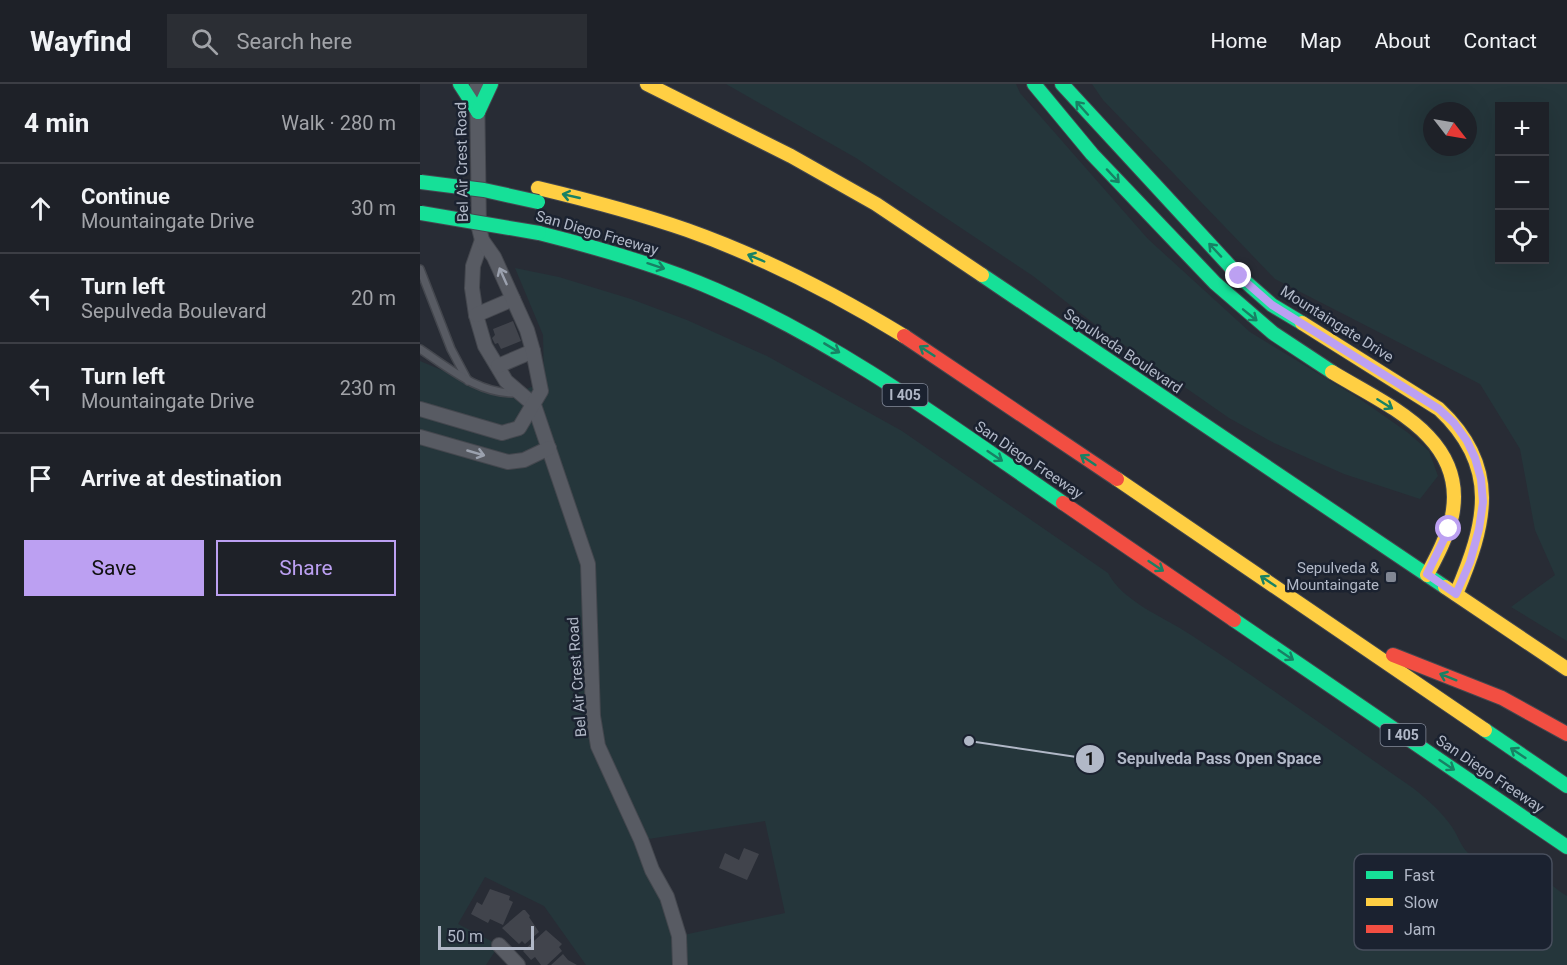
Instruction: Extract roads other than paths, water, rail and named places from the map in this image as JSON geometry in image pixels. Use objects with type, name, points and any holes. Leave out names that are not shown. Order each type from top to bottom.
[{"type":"main road","points":[[460,84],[478,112]]},
{"type":"main road","points":[[478,112],[491,84]]},
{"type":"main road","name":"Sepulveda Boulevard","points":[[631,84],[652,86],[791,156],[876,204],[1560,662]]},
{"type":"main road","points":[[1034,84],[1053,110],[1101,163],[1227,296],[1291,345],[1391,407],[1431,438],[1441,451],[1450,471],[1454,493],[1454,512],[1449,529],[1427,574]]},
{"type":"main road","name":"Mountaingate Drive","points":[[1062,84],[1239,276],[1272,305],[1419,395],[1454,423],[1467,441],[1475,458],[1481,479],[1483,502],[1479,529],[1470,562],[1456,594]]},
{"type":"main road","name":"San Diego Freeway","points":[[421,176],[489,179],[542,199],[622,209],[696,233],[776,266],[830,292],[900,333],[1567,786]]},
{"type":"main road","name":"San Diego Freeway","points":[[421,213],[539,233],[617,253],[718,291],[787,323],[864,367],[1567,847]]},
{"type":"main road","points":[[765,277],[785,286]]},
{"type":"main road","points":[[805,297],[835,312]]},
{"type":"main road","points":[[1108,491],[1137,494]]},
{"type":"main road","points":[[1351,638],[1502,698],[1567,734]]},
{"type":"street","name":"Bel Air Crest Road","points":[[420,409],[502,433],[519,428],[541,391],[527,330],[494,257],[482,240],[479,228],[477,84]]},
{"type":"street","name":"Bel Air Crest Road","points":[[482,240],[473,266],[472,288],[476,315],[485,346],[506,381],[534,405],[588,564],[593,716],[598,746],[641,840],[652,870],[667,897],[679,936],[680,965]]},
{"type":"street","points":[[476,315],[513,299]]},
{"type":"street","points":[[498,366],[533,351]]},
{"type":"street","points":[[420,436],[508,462],[524,460],[549,448]]},
{"type":"street","points":[[500,945],[518,965]]},
{"type":"lane","points":[[420,269],[451,349],[468,381]]},
{"type":"lane","points":[[420,349],[468,381],[501,393],[520,393]]},
{"type":"place","name":"Sepulveda & Mountaingate","points":[[1391,577]]},
{"type":"place","name":"Sepulveda Pass Open Space","points":[[969,741]]}]
